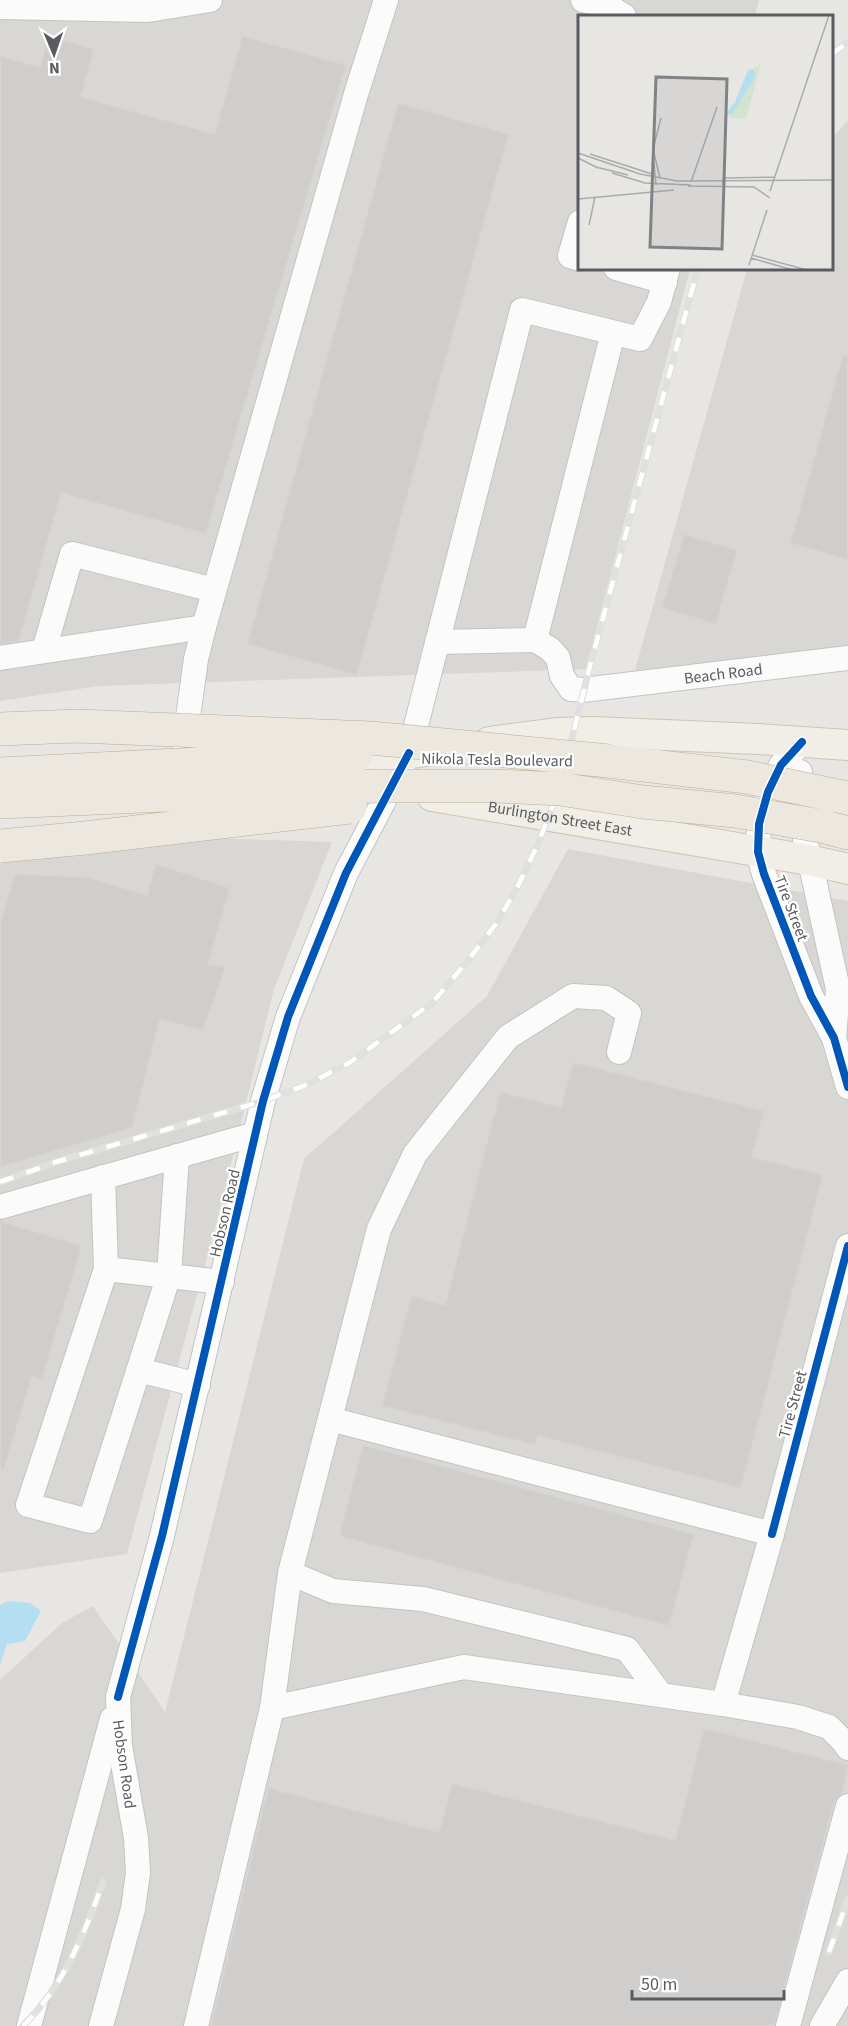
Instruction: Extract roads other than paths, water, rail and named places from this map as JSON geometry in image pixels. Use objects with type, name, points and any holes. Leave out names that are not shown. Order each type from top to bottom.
[{"type":"highway","points":[[0,729],[77,726],[371,738],[609,761]]},
{"type":"highway","name":"Nikola Tesla Boulevard","points":[[0,774],[368,755],[609,761],[747,777],[848,798]]},
{"type":"highway","points":[[747,777],[777,777],[848,787]]},
{"type":"highway","name":"Nikola Tesla Boulevard","points":[[0,802],[377,786],[495,786],[560,789],[644,802],[735,811],[841,830]]},
{"type":"highway","points":[[0,846],[355,806],[483,795],[644,802]]},
{"type":"main road","name":"Burlington Street East","points":[[0,789],[271,772],[565,732],[848,745]]},
{"type":"main road","name":"Burlington Street East","points":[[271,772],[391,789],[809,860],[848,869]]},
{"type":"street","points":[[0,7],[148,10],[210,0]]},
{"type":"street","points":[[179,778],[196,659],[204,627],[356,94],[386,0]]},
{"type":"street","points":[[583,0],[608,6],[622,15]]},
{"type":"street","points":[[578,226],[570,256],[578,259]]},
{"type":"street","points":[[437,642],[535,640],[613,333],[640,339],[659,302],[667,275],[625,270]]},
{"type":"street","name":"Hobson Road","points":[[101,2026],[132,1912],[138,1873],[136,1838],[120,1746],[118,1697],[162,1536],[263,1101],[292,1006],[345,873],[409,753],[522,310],[613,333]]},
{"type":"street","points":[[44,650],[72,554],[214,590]]},
{"type":"street","points":[[0,658],[204,627]]},
{"type":"street","name":"Beach Road","points":[[535,640],[558,658],[562,676],[571,689],[597,690],[848,658]]},
{"type":"street","name":"Tire Street","points":[[802,742],[782,765],[768,792],[759,824],[758,852],[812,996],[834,1038],[848,1087]]},
{"type":"street","name":"Tire Street","points":[[802,742],[800,803],[804,834],[838,989],[834,1038]]},
{"type":"street","points":[[196,2026],[272,1708],[290,1573],[379,1229],[415,1154],[508,1037],[573,996],[606,998],[629,1013],[619,1052]]},
{"type":"street","points":[[0,1207],[255,1134]]},
{"type":"street","points":[[103,1177],[106,1269],[28,1505],[90,1521],[170,1275],[177,1156]]},
{"type":"street","name":"Tire Street","points":[[723,1704],[848,1246]]},
{"type":"street","points":[[106,1269],[222,1282]]},
{"type":"street","points":[[140,1370],[198,1385]]},
{"type":"street","points":[[330,1419],[771,1534]]},
{"type":"street","points":[[290,1573],[333,1591],[423,1599],[627,1649],[661,1695]]},
{"type":"street","points":[[272,1708],[464,1667],[798,1717],[829,1726],[848,1748]]},
{"type":"street","points":[[29,2026],[118,1697]]},
{"type":"street","points":[[788,2026],[848,1806]]},
{"type":"street","points":[[822,2026],[848,1981]]},
{"type":"water","points":[[7,1601],[30,1603],[41,1611],[25,1641],[7,1644],[0,1665],[0,1605]]},
{"type":"railway","points":[[833,53],[848,42]]},
{"type":"railway","points":[[0,1182],[56,1162],[263,1101],[306,1085],[349,1063],[432,1003],[466,963],[498,921],[517,888],[551,811],[562,778],[590,666],[697,270]]},
{"type":"railway","points":[[23,2026],[50,1994],[61,1976],[80,1940],[103,1882]]},
{"type":"railway","points":[[829,1952],[848,1899]]}]
